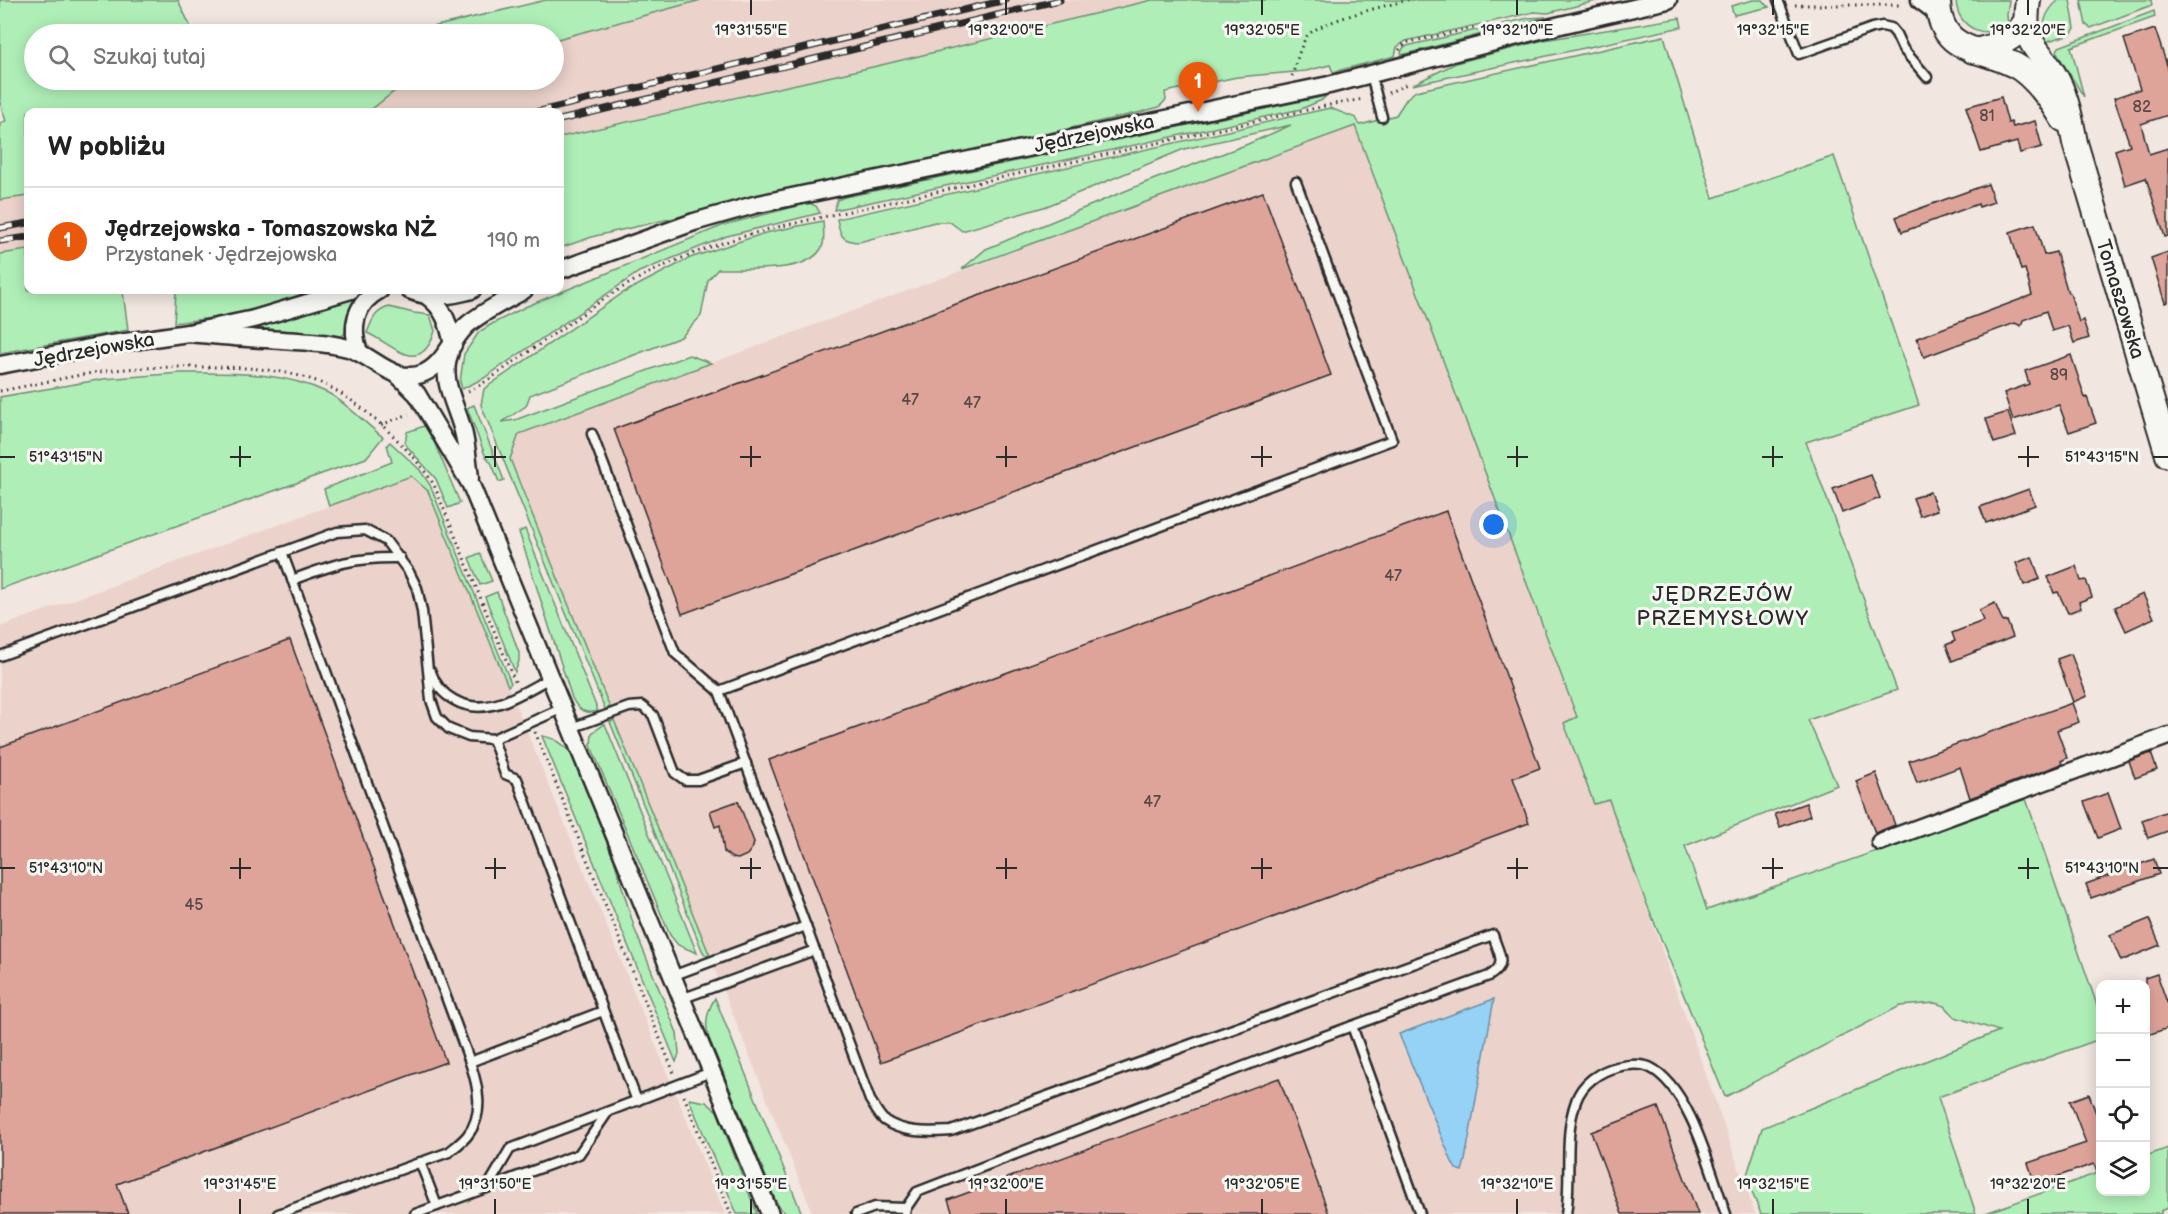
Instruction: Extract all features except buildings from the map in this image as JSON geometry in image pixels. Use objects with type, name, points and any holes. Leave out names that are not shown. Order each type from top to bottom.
[{"type":"street","name":"Jędrzejowska","points":[[564,269],[638,241],[754,205],[1371,75],[1552,27],[1668,0]]},
{"type":"street","points":[[1920,0],[1939,8]]},
{"type":"street","points":[[1973,51],[2002,43],[2017,34],[2029,7]]},
{"type":"street","name":"Tomaszowska","points":[[2029,7],[2031,42],[2061,88],[2075,143],[2168,455]]},
{"type":"street","name":"Tomaszowska","points":[[1939,8],[1948,34],[1963,47],[2005,61],[2031,79],[2056,108],[2075,143]]},
{"type":"street","name":"Jędrzejowska","points":[[0,365],[105,345],[188,333],[254,319],[338,294]]},
{"type":"street","points":[[359,352],[354,333],[357,315],[366,299],[374,294]]},
{"type":"street","points":[[421,294],[436,302],[445,316],[453,345],[445,372],[463,431],[471,485]]},
{"type":"street","points":[[427,296],[457,294]]},
{"type":"street","points":[[397,374],[421,375],[431,370],[465,327],[517,294]]},
{"type":"street","name":"Jędrzejowska","points":[[188,333],[304,341],[338,346],[359,352],[397,374]]},
{"type":"street","points":[[397,374],[417,394],[471,485],[770,1214]]},
{"type":"street","points":[[1880,842],[2168,736]]},
{"type":"lane","points":[[1779,3],[1799,54],[1882,26],[1891,28],[1903,49],[1927,77]]},
{"type":"lane","points":[[1371,75],[1382,117]]},
{"type":"lane","points":[[719,691],[1392,440],[1296,182]]},
{"type":"lane","points":[[592,434],[675,653],[719,691],[870,1100],[883,1120],[901,1128],[928,1133],[951,1131],[1493,935],[1502,960],[1498,971],[1489,976],[916,1192],[906,1211],[874,1207],[856,1214]]},
{"type":"lane","points":[[0,656],[337,532],[365,530],[386,541],[410,572],[417,588],[422,611],[431,700],[437,717],[449,729],[469,737],[493,738],[563,708]]},
{"type":"lane","points":[[278,1214],[449,1152],[468,1135],[477,1118],[480,1100],[470,1062],[282,552]]},
{"type":"lane","points":[[292,580],[336,563],[354,559],[400,558]]},
{"type":"lane","points":[[427,663],[433,679],[445,695],[462,704],[479,708],[497,705],[550,678]]},
{"type":"lane","points":[[571,728],[629,706],[642,706],[653,715],[675,773],[685,780],[698,780],[746,763]]},
{"type":"lane","points":[[493,738],[505,774],[517,779],[637,1101]]},
{"type":"lane","points":[[672,976],[806,926]]},
{"type":"lane","points":[[681,999],[815,950]]},
{"type":"lane","points":[[470,1062],[603,1011]]},
{"type":"lane","points":[[1352,1026],[1420,1214]]},
{"type":"lane","points":[[1566,1214],[1570,1183],[1567,1156],[1577,1098],[1594,1078],[1606,1070],[1624,1065],[1647,1066],[1662,1076],[1678,1094],[1690,1118],[1726,1214]]},
{"type":"lane","points":[[487,1188],[510,1149],[711,1072]]},
{"type":"lane","points":[[415,1214],[579,1154],[607,1112]]},
{"type":"lane","points":[[420,1162],[437,1206]]},
{"type":"path","points":[[1292,76],[1306,37],[1314,30],[1352,15],[1408,0]]},
{"type":"path","points":[[1779,3],[1887,7],[1899,5]]},
{"type":"path","points":[[471,390],[603,299],[647,274],[692,253],[728,240],[773,228],[1334,104]]},
{"type":"path","points":[[0,391],[99,372],[131,369],[242,367],[284,372],[315,381],[339,393],[380,425],[419,464],[434,485],[519,693]]},
{"type":"path","points":[[380,425],[410,413]]},
{"type":"path","points":[[531,723],[731,1214]]},
{"type":"shaded area","points":[[701,0],[1152,0],[877,66],[564,136],[564,108],[373,108],[396,90],[564,90],[564,37]]},
{"type":"shaded area","points":[[1355,126],[1577,717],[1564,724],[1594,804],[1609,800],[1755,1214],[813,1214],[510,459],[519,434]]},
{"type":"shaded area","points":[[24,197],[24,251],[0,254],[0,200]]},
{"type":"shaded area","points":[[411,476],[428,491],[725,1214],[0,1214],[0,627]]},
{"type":"green space","points":[[0,0],[178,0],[189,24],[24,24],[24,90],[396,90],[373,108],[24,108],[24,197],[0,200],[0,123],[6,121],[0,103]]},
{"type":"green space","points":[[546,0],[701,0],[564,37],[564,24],[445,24]]},
{"type":"green space","points":[[1152,0],[1600,0],[1548,13],[1534,12],[1406,41],[1397,47],[1395,56],[1333,72],[1330,65],[1306,71],[1237,77],[1165,92],[1166,100],[1159,107],[1141,112],[595,236],[564,247],[564,136],[877,66]]},
{"type":"green space","points":[[1753,0],[1763,0],[1769,7],[1734,15],[1731,6]]},
{"type":"green space","points":[[1956,0],[2009,0],[2008,26],[1991,32],[1974,29],[1961,18]]},
{"type":"green space","points":[[2059,0],[2070,0],[2075,28],[2071,34],[2045,42],[2045,19],[2050,9]]},
{"type":"green space","points":[[2081,0],[2151,0],[2152,5],[2091,28],[2086,25]]},
{"type":"green space","points":[[2154,11],[2155,17],[2071,47],[2084,97],[2058,54],[2059,47]]},
{"type":"green space","points":[[1546,17],[1402,55],[1401,52],[1404,47],[1411,45],[1529,18]]},
{"type":"green space","points":[[1680,18],[1682,27],[1412,85],[1456,63],[1544,40]]},
{"type":"green space","points":[[1664,36],[1713,198],[1834,156],[1919,405],[1806,442],[1897,690],[1808,720],[1837,785],[1685,846],[1707,910],[2026,799],[2096,1002],[2096,1040],[1938,1097],[1976,1214],[1761,1214],[1746,1178],[1762,1128],[1999,1031],[1955,1017],[1945,1006],[1935,1003],[1900,1006],[1725,1097],[1644,897],[1609,800],[1594,804],[1564,723],[1577,717],[1355,126],[962,269],[986,249],[1291,125],[1184,149],[1047,206],[962,231],[950,222],[935,222],[859,242],[845,239],[838,225],[837,219],[1330,108],[1356,118],[1360,125],[1396,115],[1407,98],[1416,91]]},
{"type":"green space","points":[[1326,96],[1301,109],[834,210],[837,200],[845,197]]},
{"type":"green space","points":[[809,203],[816,206],[820,213],[727,236],[639,272],[484,378],[462,389],[460,382],[464,354],[479,332],[525,307],[557,294],[564,294],[564,291],[724,225]]},
{"type":"green space","points":[[823,221],[823,246],[813,257],[802,263],[774,268],[718,269],[708,280],[701,316],[681,337],[530,395],[526,406],[502,422],[515,420],[689,355],[711,363],[519,434],[510,459],[610,708],[605,709],[481,405],[484,389],[623,293],[690,258],[765,233]]},
{"type":"green space","points":[[24,251],[24,294],[123,294],[128,330],[0,353],[0,254]]},
{"type":"green space","points":[[176,294],[303,294],[234,315],[174,323]]},
{"type":"green space","points":[[361,296],[350,313],[345,333],[342,336],[257,328],[258,324]]},
{"type":"green space","points":[[389,307],[430,315],[435,331],[429,345],[422,353],[405,354],[367,333],[377,314]]},
{"type":"green space","points":[[181,373],[256,375],[311,386],[334,397],[383,437],[366,458],[0,589],[0,397],[104,379]]},
{"type":"green space","points":[[474,405],[504,480],[499,482],[492,464],[485,455],[467,408]]},
{"type":"green space","points":[[427,425],[460,503],[448,508],[436,479],[405,444],[407,432]]},
{"type":"green space","points":[[390,442],[420,470],[430,485],[511,683],[508,686],[428,491],[411,476],[329,506],[324,489],[392,462],[387,445]]},
{"type":"green space","points":[[525,529],[598,711],[582,710],[572,698],[519,532]]},
{"type":"green space","points":[[480,553],[492,581],[480,585],[469,558]]},
{"type":"green space","points":[[497,592],[519,653],[515,672],[485,597]]},
{"type":"green space","points":[[614,720],[710,956],[705,955],[702,950],[610,722]]},
{"type":"green space","points":[[605,724],[697,953],[678,945],[670,935],[591,746],[592,733]]},
{"type":"green space","points":[[542,736],[558,742],[571,753],[614,860],[635,930],[677,1033],[679,1054],[676,1062]]},
{"type":"green space","points":[[715,998],[802,1214],[787,1214],[775,1199],[709,1038],[707,1018]]},
{"type":"green space","points":[[689,1099],[706,1102],[717,1111],[757,1214],[737,1214]]},
{"type":"green space","points":[[2168,1148],[2168,1208],[2161,1211],[2161,1214],[1983,1214],[2096,1173],[2096,1196],[2150,1196],[2150,1155]]},
{"type":"water","points":[[1494,999],[1462,1171],[1456,1169],[1452,1162],[1399,1034]]},
{"type":"railway","points":[[553,108],[1006,0]]},
{"type":"railway","points":[[564,119],[1060,0]]},
{"type":"railway","points":[[0,228],[24,224]]},
{"type":"railway","points":[[0,241],[24,238]]},
{"type":"place","name":"Jędrzejowska - Tomaszowska NŻ","points":[[1198,112]]},
{"type":"district","name":"JĘDRZEJÓW PRZEMYSŁOWY","points":[[1723,606]]}]
